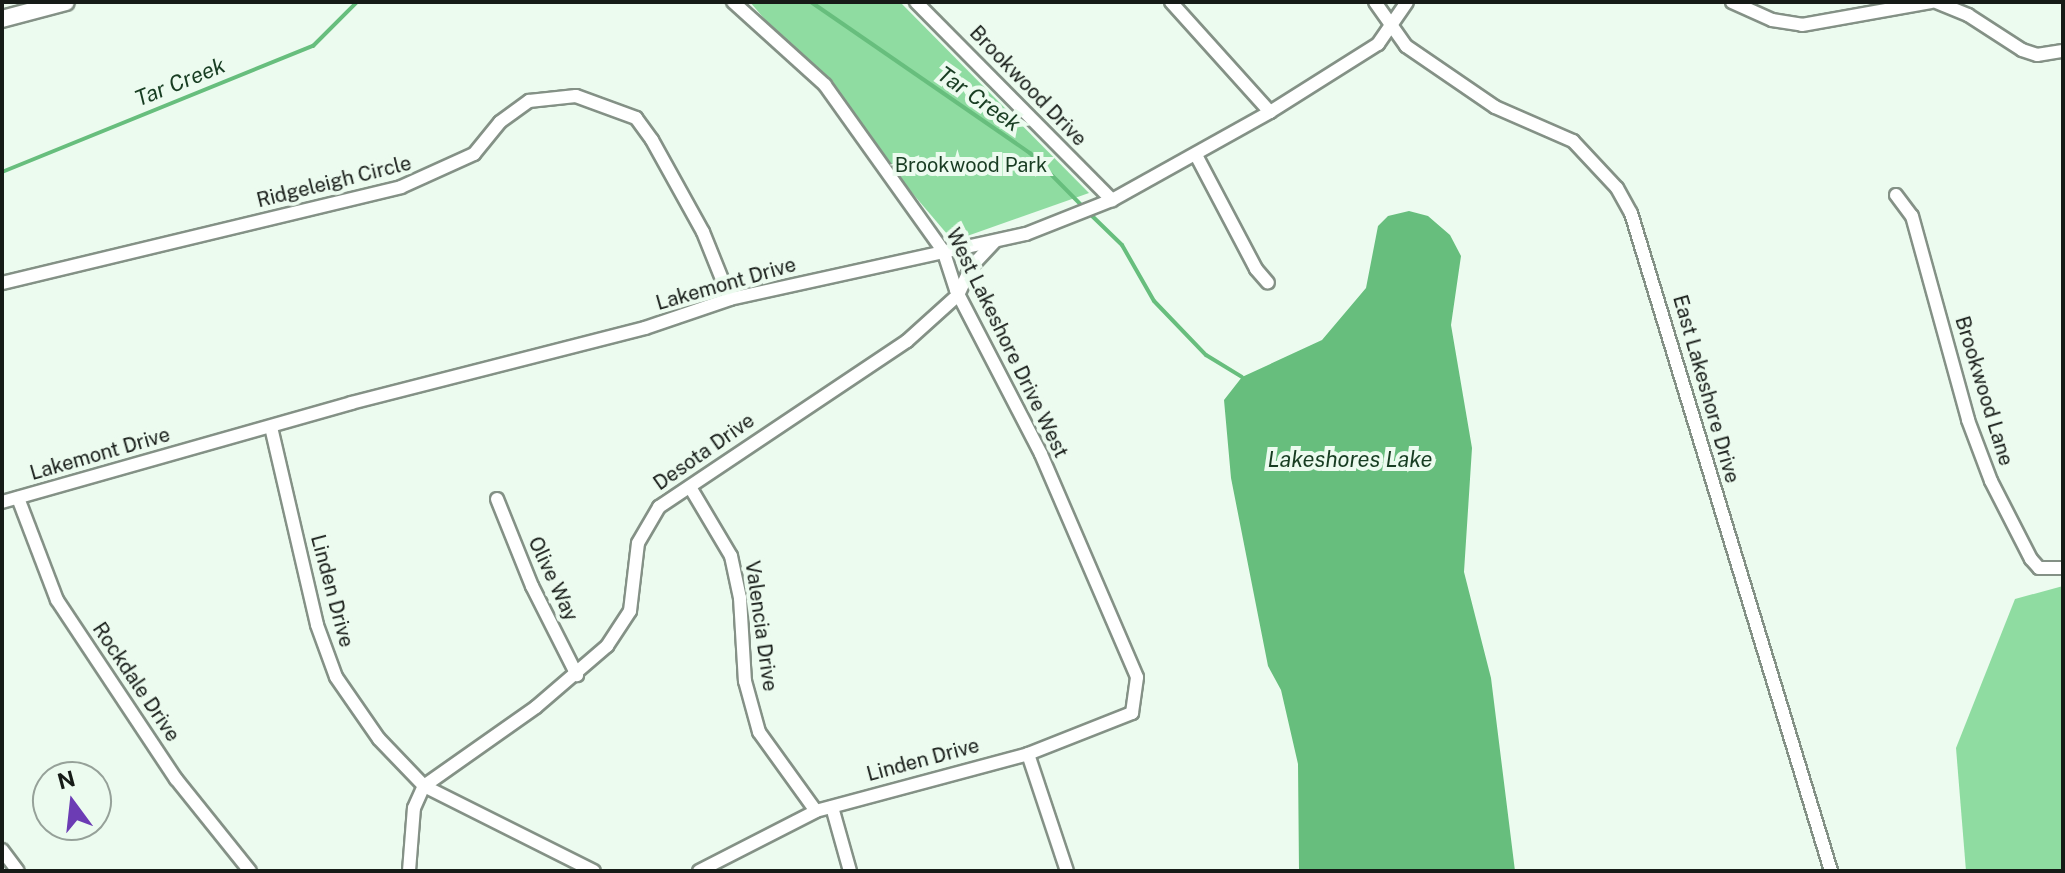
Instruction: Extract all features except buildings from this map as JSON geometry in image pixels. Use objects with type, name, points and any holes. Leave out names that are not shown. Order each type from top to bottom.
[{"type":"main road","points":[[2,19],[66,2]]},
{"type":"street","name":"West Lakeshore Drive West","points":[[733,2],[825,85],[944,252],[958,295],[1041,454],[1137,677],[1132,713],[1028,754]]},
{"type":"street","name":"Brookwood Drive","points":[[916,2],[1112,200]]},
{"type":"street","points":[[1171,2],[1270,112]]},
{"type":"street","name":"East Lakeshore Drive","points":[[1375,2],[1391,30],[1406,46],[1495,107],[1573,141],[1617,188],[1631,213],[1831,871]]},
{"type":"street","name":"Lakemont Drive","points":[[2,502],[645,328],[730,299],[1026,234],[1112,200],[1270,112],[1391,30],[1407,2]]},
{"type":"street","points":[[1732,2],[1772,20],[1814,25],[1934,2],[1968,15],[2022,50],[2037,55],[2063,51]]},
{"type":"street","name":"Ridgeleigh Circle","points":[[2,283],[401,187],[474,154],[500,122],[529,101],[576,96],[610,105],[644,129],[703,232],[730,299]]},
{"type":"street","points":[[1196,155],[1256,269],[1268,283]]},
{"type":"street","name":"Brookwood Lane","points":[[1896,195],[1912,216],[1976,444],[2039,568],[2063,568]]},
{"type":"street","name":"Desota Drive","points":[[424,786],[577,675],[607,646],[630,611],[645,525],[659,507],[907,341],[958,295],[971,267],[996,240]]},
{"type":"street","name":"Linden Drive","points":[[271,427],[317,625],[336,677],[379,739],[424,786],[594,871]]},
{"type":"street","name":"Valencia Drive","points":[[690,487],[716,523],[731,556],[740,598],[745,681],[759,732],[816,811]]},
{"type":"street","name":"Rockdale Drive","points":[[18,498],[57,600],[176,779],[250,871]]},
{"type":"street","name":"Olive Way","points":[[497,499],[532,586],[577,675]]},
{"type":"street","points":[[1028,754],[1067,871]]},
{"type":"street","name":"Linden Drive","points":[[699,871],[816,811],[1028,754]]},
{"type":"street","points":[[409,871],[414,808],[424,786]]},
{"type":"street","points":[[832,807],[850,871]]},
{"type":"street","points":[[2,850],[18,871]]},
{"type":"green space","name":"Brookwood Park","points":[[750,2],[900,2],[1089,193],[953,241]]},
{"type":"green space","points":[[2063,586],[2063,871],[1966,871],[1956,748],[2015,599]]},
{"type":"water","name":"Lakeshores Lake","points":[[1409,211],[1428,216],[1450,235],[1461,256],[1451,325],[1472,448],[1464,572],[1491,678],[1515,871],[1299,871],[1298,764],[1281,690],[1268,666],[1231,478],[1224,400],[1242,377],[1322,340],[1366,288],[1378,226],[1388,216]]},
{"type":"waterway","name":"Tar Creek","points":[[2,172],[313,46],[357,2]]},
{"type":"waterway","name":"Tar Creek","points":[[811,2],[1030,153],[1083,207]]},
{"type":"waterway","name":"Tar Creek","points":[[1089,213],[1122,245],[1154,301],[1206,355],[1242,377]]}]
